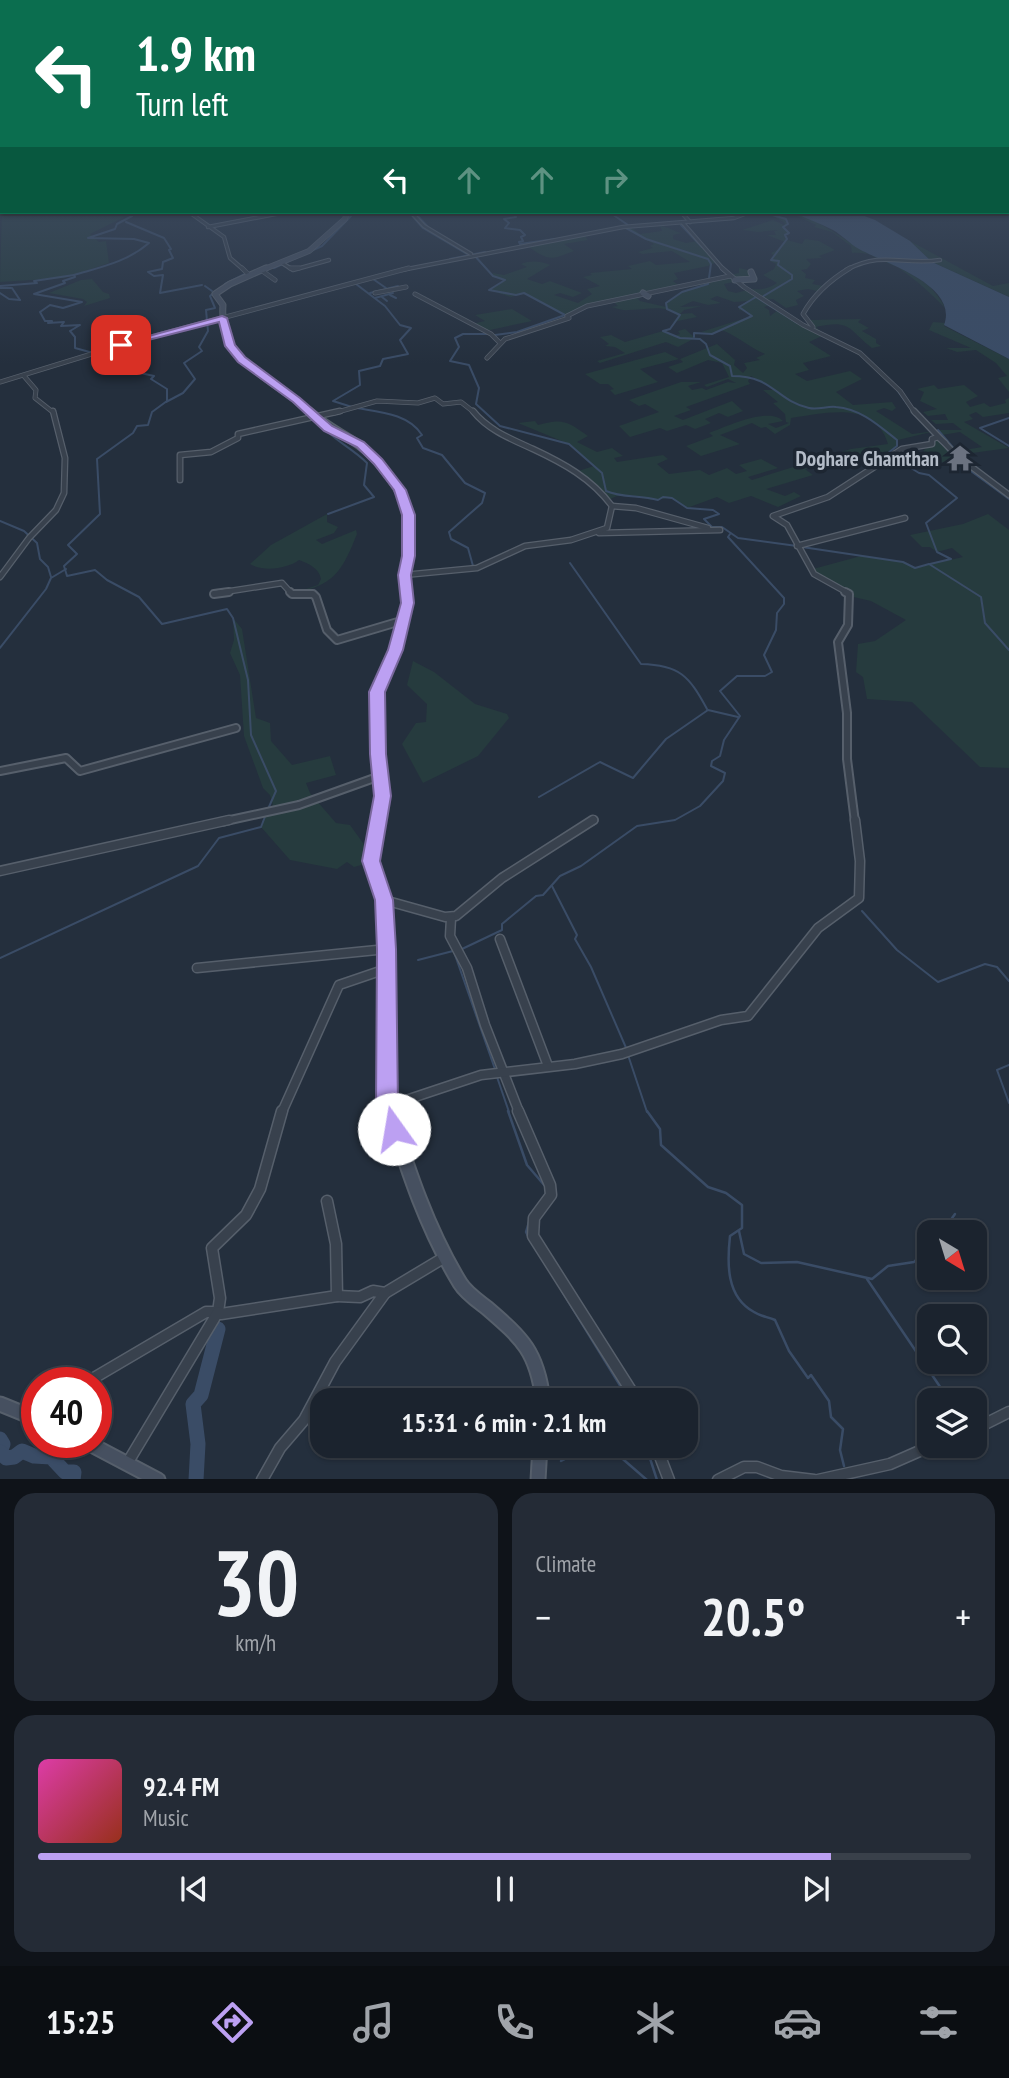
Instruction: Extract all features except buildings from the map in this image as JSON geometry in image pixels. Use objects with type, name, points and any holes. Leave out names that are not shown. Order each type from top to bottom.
[{"type":"street","points":[[208,227],[213,226]]},
{"type":"street","points":[[339,226],[319,246],[234,280],[215,294],[223,305],[217,320],[230,346],[242,359],[328,428],[366,449],[400,490],[408,515],[404,575],[408,603],[401,621],[396,650],[377,692],[383,796],[371,861],[384,900],[387,949],[387,1107],[417,1198],[445,1257],[462,1287],[507,1325],[531,1350],[542,1388]]},
{"type":"street","points":[[424,226],[471,254]]},
{"type":"street","points":[[0,382],[204,323],[471,254],[647,226]]},
{"type":"street","points":[[686,226],[732,278],[778,310],[871,362],[900,391],[915,413],[925,420],[969,467],[1009,495]]},
{"type":"street","points":[[208,227],[224,237],[230,258],[248,274]]},
{"type":"street","points":[[817,331],[803,314],[810,298],[821,292],[825,284],[834,277],[855,265],[886,258],[932,262],[940,260]]},
{"type":"street","points":[[282,263],[293,270],[329,260]]},
{"type":"street","points":[[261,270],[275,280]]},
{"type":"street","points":[[487,358],[505,339],[569,318],[567,316],[587,306],[732,278],[754,279],[751,272]]},
{"type":"street","points":[[375,293],[406,287]]},
{"type":"street","points":[[415,294],[491,334],[500,343]]},
{"type":"street","points":[[0,577],[32,534],[55,510],[63,491],[68,467],[59,435],[60,425],[53,411],[35,398],[36,390],[24,376]]},
{"type":"street","points":[[180,480],[177,465],[180,455],[211,452],[238,438],[238,433],[317,417],[377,401],[418,403],[435,398],[443,404],[460,401],[469,406],[485,424],[569,467],[612,506],[636,508],[722,530],[597,533]]},
{"type":"street","points":[[387,1107],[481,1075],[622,1054],[720,1020],[748,1016],[818,928],[859,898],[860,862],[838,642],[847,632],[850,622],[849,594],[814,574],[787,524],[773,516],[828,498],[902,449],[932,444],[932,439],[938,437],[945,443]]},
{"type":"street","points":[[404,575],[477,568],[524,546],[571,540],[597,533],[607,528],[612,506]]},
{"type":"street","points":[[797,546],[905,518]]},
{"type":"street","points":[[214,594],[282,583],[292,594],[313,594],[327,630],[337,640],[401,621]]},
{"type":"street","points":[[0,771],[66,758],[80,771],[236,728]]},
{"type":"street","points":[[0,871],[282,809],[380,776]]},
{"type":"street","points":[[384,900],[451,918],[470,907],[514,870],[594,820]]},
{"type":"street","points":[[451,918],[450,936],[461,949],[501,1071],[550,1185],[551,1195],[531,1224],[533,1236],[629,1388]]},
{"type":"street","points":[[500,939],[548,1066]]},
{"type":"street","points":[[197,968],[387,949]]},
{"type":"street","points":[[128,1462],[218,1312],[220,1298],[212,1248],[246,1215],[260,1189],[282,1111],[339,985],[386,969]]},
{"type":"street","points":[[327,1201],[335,1244],[337,1296]]},
{"type":"street","points":[[262,1479],[280,1448],[304,1420],[335,1362],[385,1293],[445,1257]]},
{"type":"street","points":[[112,1367],[206,1312],[221,1314],[337,1296],[360,1297],[373,1291],[385,1293]]},
{"type":"street","points":[[0,1404],[21,1410]]},
{"type":"street","points":[[987,1423],[1009,1412]]},
{"type":"street","points":[[718,1479],[744,1467],[757,1467],[782,1478],[816,1479],[902,1461],[917,1453]]},
{"type":"street","points":[[112,1454],[158,1479]]},
{"type":"street","points":[[538,1479],[539,1458]]},
{"type":"street","points":[[661,1458],[669,1479]]},
{"type":"green space","points":[[2,226],[106,226],[90,234],[99,242],[106,241],[109,263],[64,278],[0,282]]},
{"type":"green space","points":[[634,226],[641,226],[632,228],[640,234],[662,231],[660,226],[682,233],[673,235],[673,239],[686,243],[697,241],[717,262],[674,273],[678,279],[673,281],[678,285],[639,293],[640,301],[666,307],[666,303],[682,292],[708,284],[710,279],[739,273],[739,268],[752,271],[756,277],[724,284],[728,291],[736,293],[747,290],[744,287],[757,289],[777,283],[763,275],[774,269],[776,264],[770,261],[774,256],[771,253],[781,248],[785,242],[767,235],[776,235],[774,231],[778,230],[742,230],[754,226],[785,226],[789,233],[786,235],[787,240],[802,244],[805,239],[819,241],[835,250],[819,256],[822,258],[806,259],[811,264],[807,269],[801,270],[806,274],[805,278],[815,280],[812,284],[824,286],[821,292],[808,289],[797,291],[804,296],[796,300],[798,305],[786,308],[773,299],[765,300],[770,305],[764,307],[769,310],[770,316],[778,310],[803,325],[809,324],[808,320],[861,319],[858,322],[869,328],[862,331],[876,339],[876,343],[881,346],[872,348],[843,325],[816,327],[824,335],[809,342],[831,356],[803,363],[809,370],[795,374],[807,381],[850,371],[862,379],[836,392],[853,405],[892,402],[896,408],[892,411],[884,408],[876,411],[912,434],[935,431],[898,440],[897,446],[888,452],[858,455],[833,465],[830,463],[805,469],[813,475],[766,489],[785,496],[794,492],[801,496],[778,507],[751,496],[729,503],[717,497],[687,508],[671,498],[651,500],[631,495],[608,500],[575,472],[594,466],[569,444],[518,423],[535,421],[538,425],[559,421],[570,424],[588,436],[577,442],[597,452],[612,448],[623,456],[614,458],[617,462],[663,455],[668,459],[657,464],[669,474],[700,470],[709,475],[727,468],[736,474],[747,471],[739,465],[761,459],[778,468],[748,477],[752,480],[851,449],[888,444],[882,430],[872,421],[861,415],[834,412],[791,418],[790,425],[775,434],[766,427],[761,428],[752,423],[720,435],[740,444],[701,456],[686,446],[713,436],[709,433],[758,417],[776,417],[783,421],[768,424],[776,428],[789,423],[786,422],[785,414],[773,403],[778,402],[763,390],[776,390],[751,376],[748,381],[750,384],[686,407],[691,410],[674,416],[683,420],[732,401],[743,411],[728,417],[719,413],[705,419],[711,423],[695,429],[686,425],[667,431],[660,428],[630,437],[619,426],[659,412],[645,404],[639,406],[629,400],[681,382],[701,382],[688,386],[692,390],[706,390],[728,382],[736,383],[728,379],[707,387],[704,385],[729,377],[722,363],[708,360],[677,373],[668,367],[683,362],[680,359],[717,344],[735,360],[734,365],[743,373],[747,368],[744,363],[760,360],[756,358],[765,354],[726,332],[701,332],[752,316],[747,311],[739,310],[739,306],[748,301],[734,302],[717,296],[710,299],[721,303],[708,305],[693,301],[680,307],[702,306],[684,310],[680,314],[692,313],[697,317],[673,322],[678,317],[669,310],[622,310],[611,307],[618,306],[611,299],[587,306],[567,316],[524,293],[511,297],[489,290],[505,280],[493,276],[493,273],[504,275],[527,267],[521,264],[539,262],[550,265],[527,279],[542,284],[550,281],[582,293],[573,297],[560,293],[554,295],[578,303],[592,294],[587,289],[600,286],[583,277],[592,275],[590,273],[632,269],[628,266],[650,261],[656,265],[690,262],[672,251],[642,254],[638,252],[653,248],[650,246],[654,244],[623,227]]},
{"type":"green space","points":[[823,226],[872,256],[852,253],[851,246],[832,232],[814,227]]},
{"type":"green space","points":[[584,235],[588,240],[564,244],[574,251],[552,258],[526,245]]},
{"type":"green space","points":[[910,241],[993,286],[1009,283],[1009,297],[932,262]]},
{"type":"green space","points":[[896,267],[928,285],[945,308],[915,280]]},
{"type":"green space","points":[[92,279],[110,298],[84,306],[87,302],[83,299],[49,293],[81,280]]},
{"type":"green space","points":[[512,309],[532,321],[485,331],[472,324],[485,321],[475,315]]},
{"type":"green space","points":[[933,322],[946,323],[944,326],[1009,359],[1009,392],[998,378],[1007,376],[996,363],[976,350],[957,352],[946,348],[971,348],[929,330]]},
{"type":"green space","points":[[685,329],[695,338],[678,347],[666,342],[600,363],[597,361],[625,353],[615,347],[605,346],[609,344],[600,337],[611,335],[625,342],[663,331],[673,336]]},
{"type":"green space","points":[[665,352],[679,359],[640,369],[658,382],[615,395],[610,390],[614,389],[608,384],[600,384],[585,374]]},
{"type":"green space","points":[[934,385],[938,389],[964,385],[978,396],[966,402],[970,407],[984,403],[990,407],[1006,403],[1005,400],[1009,398],[1009,413],[983,417],[976,412],[969,415],[973,419],[964,422],[1009,448],[957,455],[963,462],[960,463],[937,462],[923,451],[932,444],[932,439],[938,437],[953,452],[982,447],[960,432],[942,435],[938,430],[962,430],[953,423],[936,424],[931,420],[948,420],[945,414],[928,416],[923,412],[937,409],[920,401],[924,392],[917,389]]},
{"type":"green space","points":[[327,514],[327,522],[338,527],[334,533],[316,540],[322,544],[356,530],[357,534],[343,565],[330,579],[322,584],[312,588],[300,591],[318,585],[321,579],[316,569],[310,565],[299,560],[288,566],[275,568],[261,568],[250,564],[271,545]]},
{"type":"green space","points":[[988,514],[1009,530],[1009,768],[980,767],[912,702],[867,699],[863,677],[856,672],[858,644],[875,641],[906,620],[871,601],[849,596],[814,574],[813,569],[861,556],[903,562],[915,568],[963,557],[952,548],[937,552],[930,547],[922,547],[910,535],[963,524]]},
{"type":"green space","points":[[233,618],[242,629],[256,718],[270,723],[271,741],[292,765],[330,756],[336,775],[306,783],[310,793],[336,823],[350,825],[376,861],[354,867],[347,862],[337,869],[290,860],[261,827],[265,812],[273,805],[270,795],[263,788],[244,736],[240,675],[230,653],[234,640]]},
{"type":"green space","points":[[413,661],[434,672],[475,704],[507,714],[509,718],[478,756],[423,783],[402,744],[416,723],[426,722],[427,704],[407,685]]},
{"type":"water","points":[[824,226],[885,226],[910,241],[932,262],[1009,297],[1009,359],[944,325],[946,311],[941,298],[917,277],[859,249]]},
{"type":"waterway","points":[[74,275],[123,259],[149,243],[134,239],[88,238],[115,229],[116,226]]},
{"type":"waterway","points":[[136,226],[164,238],[171,249],[169,250],[173,258],[163,262],[162,269],[148,272],[154,276],[163,275],[160,293],[202,285]]},
{"type":"waterway","points":[[274,268],[322,246],[341,226]]},
{"type":"waterway","points":[[421,226],[467,254]]},
{"type":"waterway","points":[[507,226],[505,228],[520,230],[525,235],[521,237],[523,241],[519,242],[520,244],[555,239]]},
{"type":"waterway","points":[[682,226],[702,247]]},
{"type":"waterway","points":[[762,297],[792,279],[792,275],[778,265],[779,261],[771,260],[787,239],[785,235],[789,233],[785,226]]},
{"type":"waterway","points":[[626,228],[646,239],[708,259],[711,264],[709,278]]},
{"type":"waterway","points":[[450,259],[485,252]]},
{"type":"waterway","points":[[474,255],[493,276],[505,280],[489,290],[516,295],[524,293],[565,315],[517,332],[495,335]]},
{"type":"waterway","points":[[225,284],[245,274]]},
{"type":"waterway","points":[[0,286],[37,283],[34,281],[74,275]]},
{"type":"waterway","points":[[74,275],[75,277],[63,281],[65,283],[34,294],[82,302],[63,308],[50,305],[40,312],[45,321],[52,321],[48,323],[64,322],[61,326],[80,325],[70,331],[75,337],[75,348],[97,354]]},
{"type":"waterway","points":[[373,279],[386,288]]},
{"type":"waterway","points":[[709,281],[708,284],[682,292],[666,303],[667,309],[680,315],[670,329],[663,331],[680,338],[700,339],[706,344],[710,355],[730,366],[732,376],[757,380],[798,404],[812,408],[845,408],[861,414],[897,440],[897,446],[888,453]]},
{"type":"waterway","points":[[352,407],[333,401],[360,385],[359,371],[380,366],[383,359],[408,354],[400,340],[411,328],[400,325],[385,306],[356,284]]},
{"type":"waterway","points":[[205,286],[212,291]]},
{"type":"waterway","points":[[370,293],[398,286]]},
{"type":"waterway","points":[[166,402],[183,393],[195,379],[184,363],[202,351],[199,347],[208,331],[206,310],[215,308],[210,296],[221,287]]},
{"type":"waterway","points":[[0,288],[11,288]]},
{"type":"waterway","points":[[0,293],[9,299],[20,300],[12,288]]},
{"type":"waterway","points":[[375,298],[393,293]]},
{"type":"waterway","points":[[390,295],[396,298]]},
{"type":"waterway","points":[[382,297],[387,301]]},
{"type":"waterway","points":[[694,337],[694,333],[712,334],[752,316],[739,307],[756,297],[797,323]]},
{"type":"waterway","points":[[489,334],[463,334],[455,338],[459,347],[450,361],[469,365],[479,388],[476,404],[500,426],[569,444],[602,473],[606,491],[658,500],[663,497],[672,498],[687,508],[713,510],[719,514],[704,519],[712,527],[722,527],[738,538],[797,546]]},
{"type":"waterway","points":[[65,570],[64,566],[77,554],[68,545],[100,514],[97,459],[133,433],[137,426],[148,425],[152,412],[167,401],[167,389],[151,379],[154,376],[118,368],[116,361],[105,356],[103,352]]},
{"type":"waterway","points":[[897,390],[916,416]]},
{"type":"waterway","points":[[357,408],[393,415],[410,422],[422,435],[417,438],[423,448],[442,455],[465,483],[485,493],[482,503],[449,532],[451,539],[468,548],[473,566]]},
{"type":"waterway","points":[[1009,418],[980,428],[1009,446]]},
{"type":"waterway","points":[[318,422],[367,463],[364,485],[374,497],[328,514]]},
{"type":"waterway","points":[[938,430],[956,451]]},
{"type":"waterway","points":[[946,448],[960,463],[1009,499]]},
{"type":"waterway","points":[[895,458],[919,473],[929,475],[957,498],[926,523],[937,552],[951,559],[930,564]]},
{"type":"waterway","points":[[0,521],[24,531],[37,543],[40,559],[48,567],[51,577]]},
{"type":"waterway","points":[[462,949],[502,930],[502,924],[536,896],[543,895],[560,876],[581,866],[637,826],[675,820],[700,806],[723,781],[725,773],[711,766],[712,761],[720,756],[724,740],[740,716],[720,691],[737,676],[765,676],[772,672],[764,655],[776,630],[777,613],[784,604],[784,598],[728,537],[730,534]]},
{"type":"waterway","points":[[802,547],[903,562],[915,568],[929,564],[981,597],[985,623],[1009,650]]},
{"type":"waterway","points":[[570,563],[641,664],[665,667],[682,675],[695,688],[707,709]]},
{"type":"waterway","points":[[0,648],[46,589],[51,578],[65,570]]},
{"type":"waterway","points":[[65,570],[67,576],[95,570],[107,580],[139,597],[162,624],[227,609],[233,618],[248,680],[251,735],[276,791],[268,809]]},
{"type":"waterway","points":[[539,797],[600,762],[633,778],[666,739],[708,710],[738,717]]},
{"type":"waterway","points":[[0,958],[198,866],[219,838],[261,827],[266,814]]},
{"type":"waterway","points":[[552,886],[577,935],[575,939],[591,967],[627,1050]]},
{"type":"waterway","points":[[862,911],[897,950],[938,982],[985,964],[997,967],[1009,981]]},
{"type":"waterway","points":[[418,960],[453,951]]},
{"type":"waterway","points":[[454,952],[496,1072]]},
{"type":"waterway","points":[[628,1055],[647,1112]]},
{"type":"waterway","points":[[1009,1065],[997,1070],[1009,1103]]},
{"type":"waterway","points":[[497,1077],[509,1112]]},
{"type":"waterway","points":[[508,1111],[527,1165],[545,1186]]},
{"type":"waterway","points":[[647,1111],[660,1129],[661,1145],[708,1187],[726,1193],[742,1205],[742,1228],[730,1236],[729,1268],[733,1288],[745,1306],[775,1320],[789,1351],[808,1378],[811,1375],[829,1401],[831,1417],[843,1429],[840,1450],[844,1466]]},
{"type":"waterway","points":[[951,1220],[955,1214]]},
{"type":"waterway","points":[[528,1236],[526,1232],[531,1215]]},
{"type":"waterway","points":[[739,1231],[744,1254],[761,1263],[797,1262],[872,1279],[888,1266],[914,1262],[917,1259]]},
{"type":"waterway","points":[[867,1279],[941,1388]]},
{"type":"waterway","points":[[562,1291],[622,1388]]},
{"type":"waterway","points":[[196,1479],[198,1444],[193,1404],[201,1395],[218,1329]]},
{"type":"waterway","points":[[0,1439],[3,1444],[0,1452],[6,1458],[14,1457],[22,1451],[34,1456],[51,1457],[65,1472],[74,1472],[73,1479]]},
{"type":"waterway","points":[[561,1461],[583,1450],[606,1456],[617,1454],[646,1479]]},
{"type":"waterway","points":[[650,1458],[657,1479]]},
{"type":"place","name":"Doghare Ghamthan","points":[[960,458]]},
{"type":"route","points":[[121,345],[222,318],[230,346],[242,359],[297,400],[328,428],[360,445],[378,461],[400,490],[409,527],[404,575],[408,603],[401,621],[396,650],[377,692],[378,754],[383,796],[371,861],[384,900],[387,949],[387,1107],[394,1129]]}]
